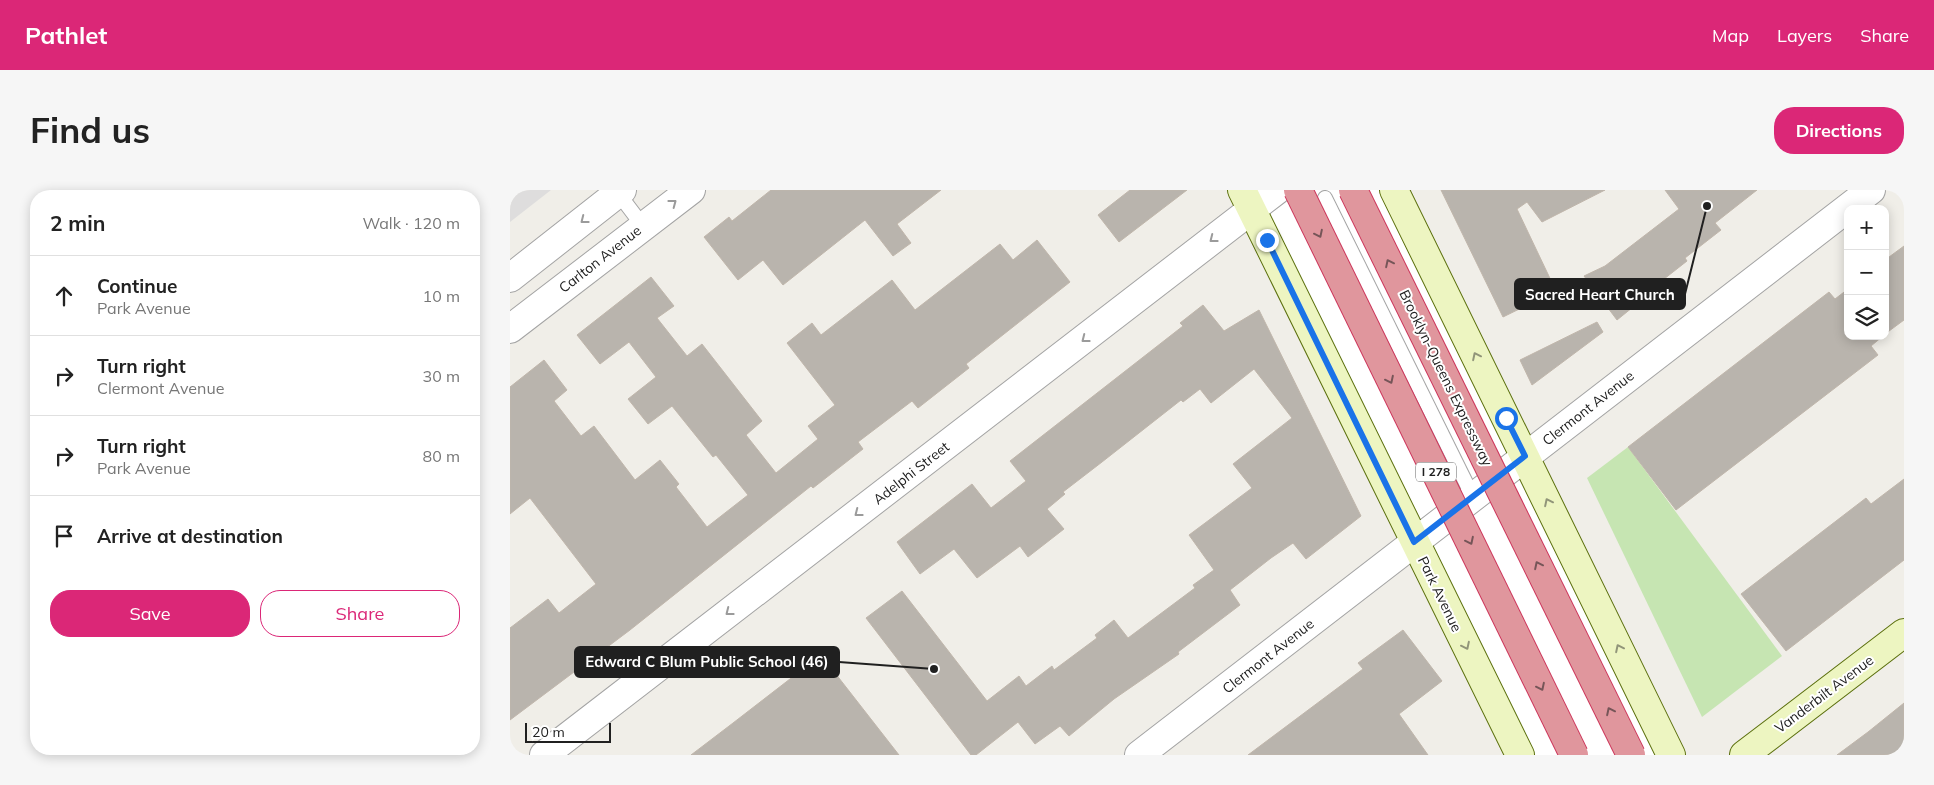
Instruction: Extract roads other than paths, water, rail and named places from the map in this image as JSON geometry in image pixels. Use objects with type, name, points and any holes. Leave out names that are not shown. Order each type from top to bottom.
[{"type":"highway","name":"I 278","points":[[1298,190],[1574,755]]},
{"type":"highway","name":"Brooklyn-Queens Expressway","points":[[1353,190],[1631,755]]},
{"type":"main road","points":[[1394,190],[1671,755]]},
{"type":"main road","name":"Park Avenue","points":[[1247,200],[1520,755]]},
{"type":"main road","name":"Vanderbilt Avenue","points":[[1744,755],[1904,633]]},
{"type":"street","name":"Carlton Avenue","points":[[510,329],[691,190]]},
{"type":"street","name":"Adelphi Street","points":[[544,755],[1247,200],[1277,190]]},
{"type":"street","name":"Clermont Avenue","points":[[1139,755],[1871,190]]},
{"type":"street","points":[[510,278],[620,192]]},
{"type":"lane","points":[[620,192],[643,226]]},
{"type":"lane","points":[[1325,198],[1473,496]]},
{"type":"place","name":"Sacred Heart Church","points":[[1707,206]]},
{"type":"place","name":"Edward C Blum Public School (46)","points":[[934,669]]}]
